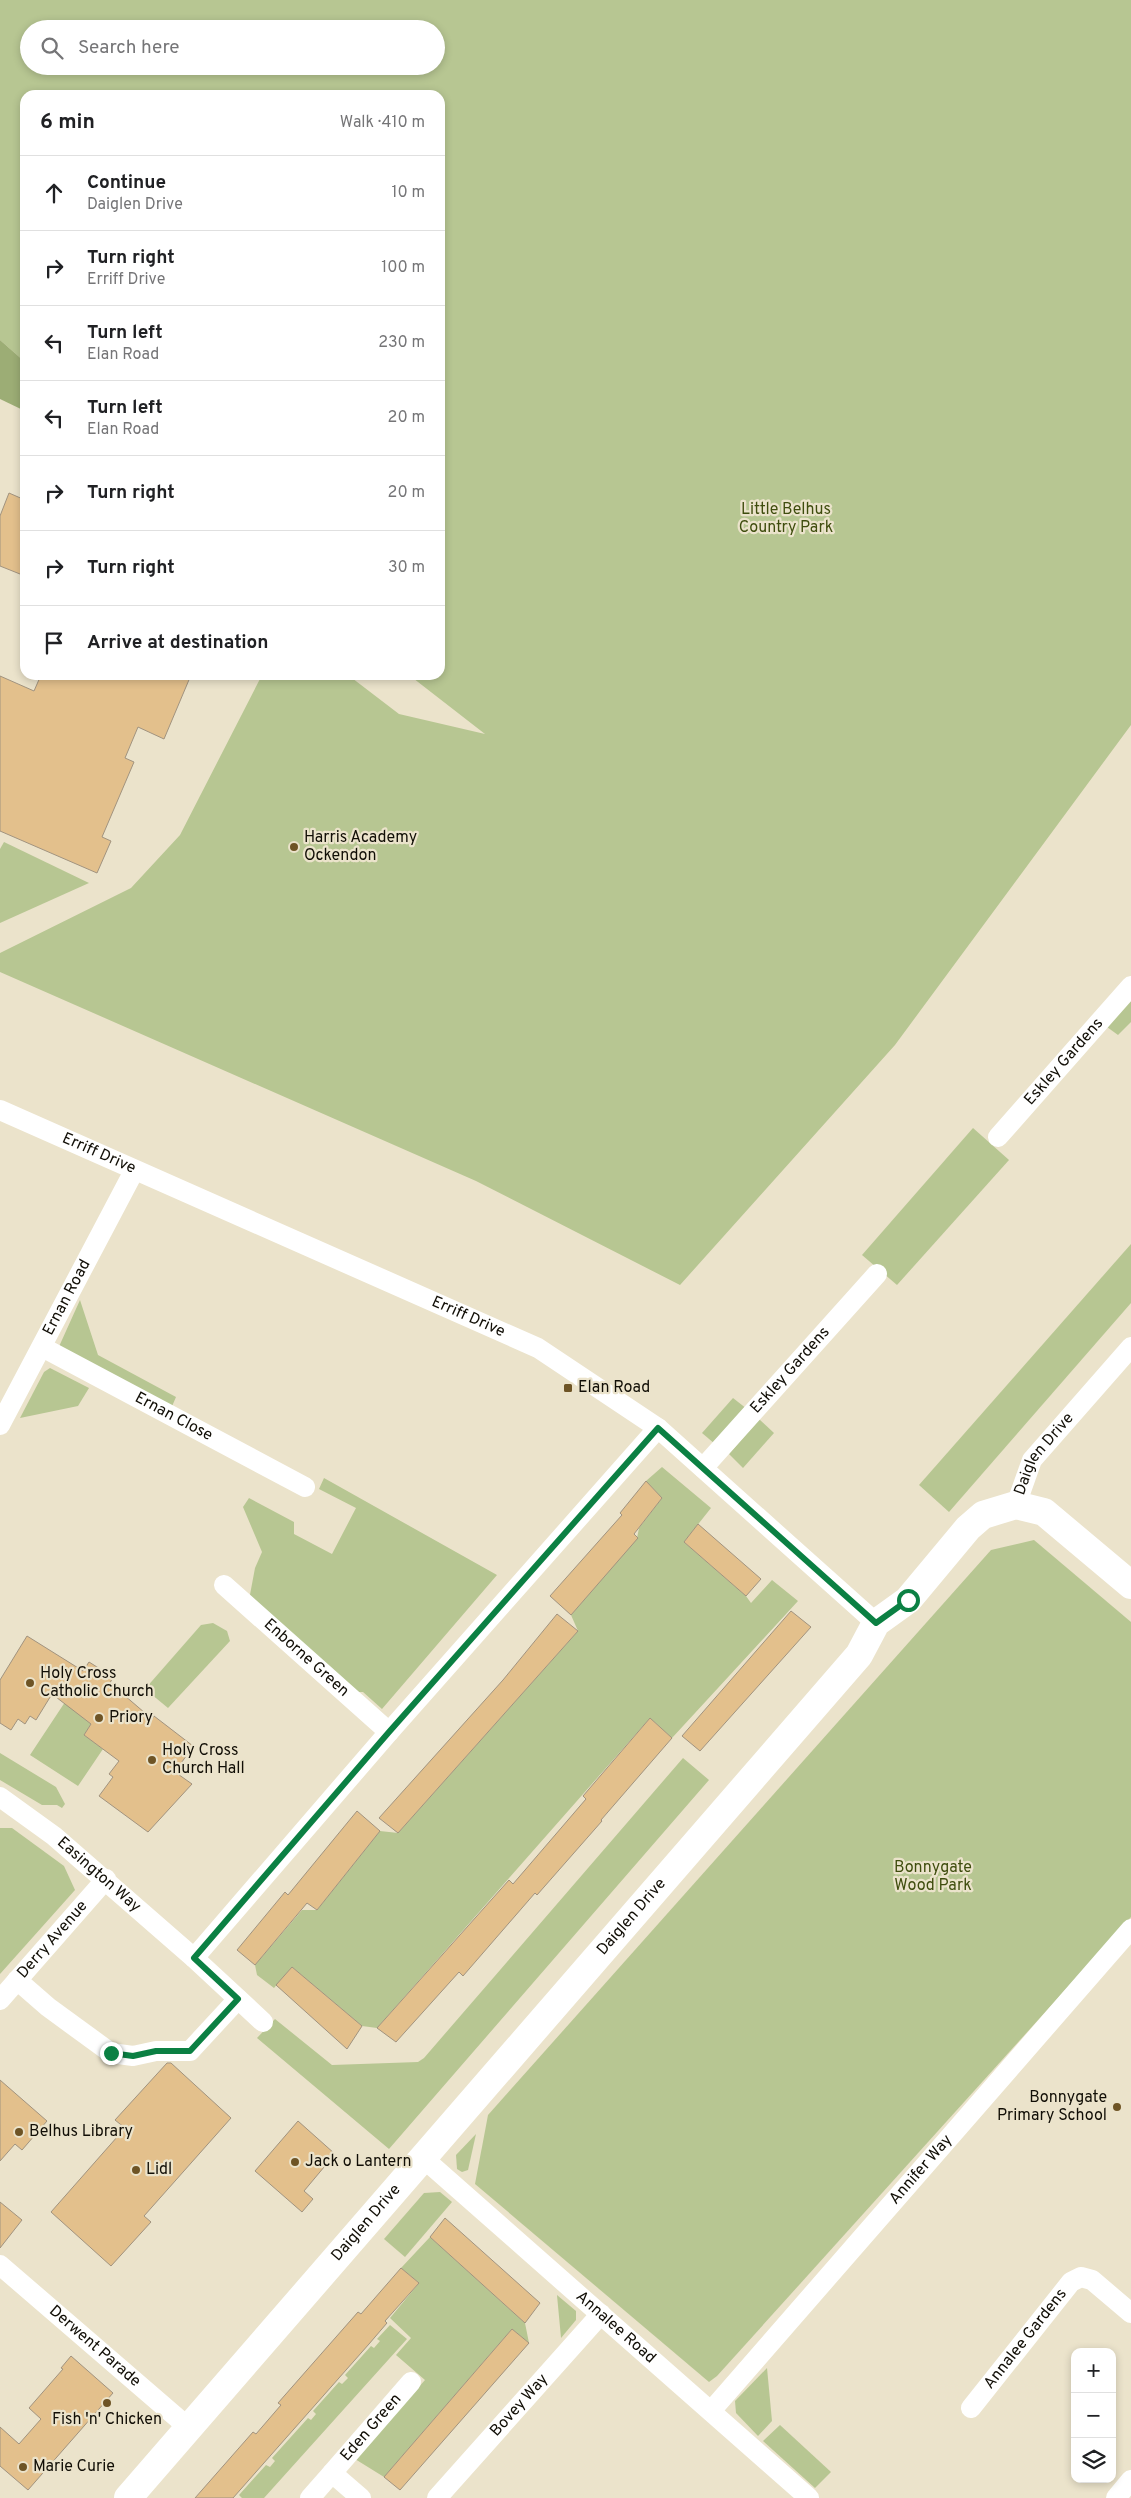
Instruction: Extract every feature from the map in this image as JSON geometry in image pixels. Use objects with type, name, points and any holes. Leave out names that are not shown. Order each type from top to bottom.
[{"type":"street","name":"Eskley Gardens","points":[[998,1136],[1131,986]]},
{"type":"street","name":"Erriff Drive","points":[[0,1110],[134,1171],[538,1348],[658,1428],[876,1623]]},
{"type":"street","name":"Ernan Road","points":[[0,1425],[134,1171]]},
{"type":"street","name":"Eskley Gardens","points":[[703,1468],[877,1274]]},
{"type":"street","name":"Ernan Close","points":[[42,1347],[305,1487]]},
{"type":"street","name":"Daiglen Drive","points":[[128,2498],[852,1662],[876,1623],[908,1600],[968,1528],[983,1514],[1016,1505],[1032,1460],[1131,1347]]},
{"type":"street","points":[[263,2022],[194,1958],[389,1732],[658,1428]]},
{"type":"street","points":[[1016,1505],[1044,1512],[1131,1585]]},
{"type":"street","name":"Enborne Green","points":[[224,1585],[389,1732]]},
{"type":"street","name":"Easington Way","points":[[0,1797],[54,1836],[106,1879],[194,1958]]},
{"type":"street","name":"Derry Avenue","points":[[0,2000],[106,1879]]},
{"type":"street","name":"Annifer Way","points":[[711,2411],[1131,1929]]},
{"type":"street","points":[[17,1980],[48,2007],[111,2053],[133,2056],[156,2051],[190,2051],[238,1999]]},
{"type":"street","name":"Annalee Road","points":[[422,2157],[809,2498]]},
{"type":"street","name":"Derwent Parade","points":[[0,2265],[189,2428]]},
{"type":"street","name":"Annalee Gardens","points":[[971,2408],[1070,2282],[1081,2277],[1092,2280],[1131,2313]]},
{"type":"street","name":"Bovey Way","points":[[437,2498],[601,2314]]},
{"type":"street","name":"Eden Green","points":[[310,2498],[411,2382]]},
{"type":"street","name":"Eden Green","points":[[332,2473],[361,2498]]},
{"type":"street","points":[[1116,2498],[1131,2480]]},
{"type":"green space","name":"Little Belhus Country Park","points":[[0,0],[1131,0],[1131,725],[895,1045],[680,1285],[476,1181],[0,972],[0,953],[131,888],[180,835],[259,680],[355,680],[399,714],[485,734],[415,680],[445,680],[445,90],[20,90],[20,358],[0,340]]},
{"type":"green space","points":[[0,340],[20,358],[20,409],[0,399]]},
{"type":"green space","points":[[4,842],[89,883],[0,923],[0,849]]},
{"type":"green space","points":[[1131,999],[1131,1022],[1118,1035],[1107,1027]]},
{"type":"green space","points":[[973,1128],[1009,1160],[897,1285],[862,1255]]},
{"type":"green space","points":[[1131,1244],[1131,1303],[949,1512],[919,1485]]},
{"type":"green space","points":[[80,1300],[98,1355],[176,1397],[170,1411],[57,1351]]},
{"type":"green space","points":[[50,1368],[89,1388],[78,1406],[20,1418],[44,1372]]},
{"type":"green space","points":[[733,1398],[747,1409],[715,1444],[702,1433]]},
{"type":"green space","points":[[759,1419],[774,1433],[743,1468],[729,1454]]},
{"type":"green space","points":[[662,1467],[711,1508],[684,1542],[746,1596],[751,1603],[772,1580],[798,1601],[672,1738],[650,1718],[377,2028],[362,2026],[292,1967],[274,1988],[257,1975],[255,1965],[302,1910],[317,1910],[380,1831],[398,1833],[578,1631],[571,1615],[637,1538],[639,1528],[662,1498],[646,1481]]},
{"type":"green space","points":[[324,1478],[497,1575],[382,1709],[363,1692],[353,1692],[249,1600],[255,1568],[262,1552],[243,1507],[249,1498],[294,1522],[294,1534],[332,1554],[356,1508],[319,1489]]},
{"type":"green space","name":"Bonnygate Wood Park","points":[[1034,1540],[1131,1622],[1131,1917],[717,2376],[709,2382],[475,2184],[488,2115],[991,1550]]},
{"type":"green space","points":[[213,1623],[227,1631],[230,1641],[168,1708],[145,1689],[201,1625]]},
{"type":"green space","points":[[71,1693],[91,1724],[84,1735],[103,1749],[78,1786],[30,1755]]},
{"type":"green space","points":[[0,1753],[56,1787],[65,1804],[62,1808],[57,1805],[42,1805],[0,1780]]},
{"type":"green space","points":[[683,1758],[709,1780],[389,2149],[257,2038],[275,2019],[332,2065],[418,2062],[424,2058]]},
{"type":"green space","points":[[0,1828],[12,1828],[64,1866],[75,1890],[0,1974]]},
{"type":"green space","points":[[476,2134],[468,2170],[462,2172],[457,2169],[456,2155]]},
{"type":"green space","points":[[440,2192],[452,2202],[405,2257],[384,2239],[424,2193]]},
{"type":"green space","points":[[430,2237],[525,2323],[529,2343],[512,2329],[384,2477],[355,2459],[425,2380],[396,2355],[411,2338],[390,2318],[419,2283],[401,2268]]},
{"type":"green space","points":[[557,2295],[576,2311],[576,2320],[561,2338]]},
{"type":"green space","points":[[390,2325],[407,2339],[264,2498],[242,2498],[239,2495],[266,2465],[270,2467],[275,2461],[272,2458],[308,2418],[311,2420],[316,2414],[313,2411],[339,2382],[342,2384],[348,2378],[345,2375],[371,2346],[374,2348],[380,2341],[377,2339]]},
{"type":"green space","points":[[767,2368],[772,2421],[758,2436],[736,2413],[735,2401]]},
{"type":"green space","points":[[780,2425],[831,2472],[815,2488],[763,2441]]},
{"type":"building","points":[[9,493],[20,498],[20,574],[0,566],[0,516]]},
{"type":"building","points":[[0,676],[34,691],[39,680],[189,680],[164,739],[138,727],[125,758],[134,762],[102,837],[111,841],[97,873],[0,831]]},
{"type":"building","points":[[646,1481],[662,1498],[634,1534],[638,1538],[571,1615],[550,1596],[622,1515],[620,1513]]},
{"type":"building","points":[[698,1524],[761,1579],[746,1596],[684,1542]]},
{"type":"building","points":[[791,1611],[811,1627],[700,1751],[682,1736]]},
{"type":"building","points":[[557,1614],[578,1631],[398,1833],[379,1818],[503,1680]]},
{"type":"building","points":[[27,1636],[83,1671],[89,1662],[113,1677],[110,1683],[152,1719],[154,1716],[193,1746],[175,1772],[192,1784],[148,1832],[99,1796],[113,1777],[109,1774],[119,1761],[84,1735],[91,1724],[52,1694],[36,1720],[30,1716],[25,1724],[18,1719],[11,1730],[0,1723],[0,1680]]},
{"type":"building","points":[[650,1718],[672,1738],[537,1895],[535,1893],[463,1976],[459,1972],[396,2042],[377,2028],[509,1880],[513,1884],[586,1799],[583,1796]]},
{"type":"building","points":[[357,1811],[380,1831],[317,1910],[307,1903],[255,1965],[237,1950],[285,1892],[288,1895]]},
{"type":"building","points":[[292,1967],[362,2026],[347,2049],[276,1985]]},
{"type":"building","name":"Lidl","points":[[167,2063],[171,2063],[231,2118],[144,2216],[151,2222],[111,2266],[51,2212],[125,2128],[115,2120]]},
{"type":"building","name":"Belhus Library","points":[[0,2080],[47,2121],[22,2150],[15,2144],[0,2161]]},
{"type":"building","name":"Jack o Lantern","points":[[298,2121],[335,2154],[304,2191],[313,2199],[302,2212],[255,2171]]},
{"type":"building","points":[[0,2202],[22,2220],[0,2248]]},
{"type":"building","points":[[445,2218],[540,2303],[525,2323],[430,2237]]},
{"type":"building","points":[[401,2268],[419,2283],[385,2321],[387,2323],[369,2344],[233,2498],[195,2498],[253,2432],[256,2434],[281,2405],[278,2403],[358,2312],[361,2314]]},
{"type":"building","points":[[512,2329],[529,2343],[400,2490],[384,2477]]},
{"type":"building","points":[[71,2356],[113,2393],[28,2490],[0,2466],[0,2427],[19,2444],[41,2419],[29,2408],[63,2369],[61,2368]]},
{"type":"place","name":"Harris Academy Ockendon","points":[[294,847]]},
{"type":"place","name":"Elan Road","points":[[568,1388]]},
{"type":"place","name":"Holy Cross Catholic Church","points":[[30,1683]]},
{"type":"place","name":"Priory","points":[[99,1718]]},
{"type":"place","name":"Holy Cross Church Hall","points":[[152,1760]]},
{"type":"place","name":"Bonnygate Primary School","points":[[1117,2107]]},
{"type":"place","name":"Belhus Library","points":[[19,2132]]},
{"type":"place","name":"Jack o Lantern","points":[[295,2162]]},
{"type":"place","name":"Lidl","points":[[136,2170]]},
{"type":"place","name":"Fish 'n' Chicken","points":[[107,2403]]},
{"type":"place","name":"Marie Curie","points":[[23,2467]]},
{"type":"route","points":[[111,2053],[133,2056],[156,2051],[190,2051],[238,1999],[194,1958],[389,1732],[658,1428],[876,1623],[908,1600]]}]
